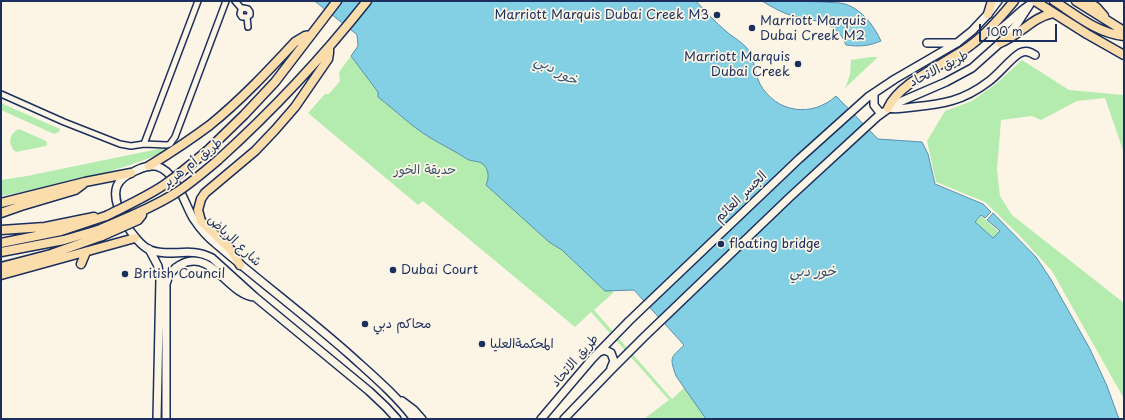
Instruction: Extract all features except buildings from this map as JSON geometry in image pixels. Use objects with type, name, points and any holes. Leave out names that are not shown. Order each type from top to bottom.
[{"type":"main road","name":"طريق أم هرير","points":[[1,243],[61,232],[103,217],[139,200],[164,185],[208,150],[260,99],[312,36],[338,1]]},
{"type":"main road","name":"طريق أم هرير","points":[[100,233],[138,220],[142,215],[142,212],[179,191],[218,160],[264,118],[329,48],[367,1]]},
{"type":"main road","points":[[988,14],[992,1]]},
{"type":"main road","name":"طريق الاتحاد","points":[[874,94],[895,79],[957,42],[972,31],[998,1]]},
{"type":"main road","points":[[1014,1],[984,35],[959,54],[926,72],[895,98],[888,108],[898,109],[939,105],[952,102],[976,91],[989,82],[1022,52],[1029,52],[1035,55]]},
{"type":"main road","points":[[1054,1],[1098,29],[1124,36]]},
{"type":"main road","points":[[1076,1],[1124,31]]},
{"type":"main road","points":[[1087,1],[1100,11],[1108,22]]},
{"type":"main road","points":[[998,31],[1033,2],[1124,55]]},
{"type":"main road","name":"طريق الاتحاد","points":[[881,114],[888,108],[972,68],[1000,43],[1017,24],[1033,2]]},
{"type":"main road","points":[[1000,43],[1015,36],[1036,19],[1054,13]]},
{"type":"main road","points":[[149,166],[183,145],[210,125],[244,95],[295,42],[305,36],[312,36]]},
{"type":"main road","points":[[927,43],[957,42]]},
{"type":"main road","points":[[240,265],[232,251],[201,221],[198,210],[201,199],[205,193],[255,151],[285,119],[328,59],[329,48]]},
{"type":"main road","points":[[564,419],[610,370],[644,337],[790,197],[881,114],[874,105],[874,94]]},
{"type":"main road","name":"الجسر العائم","points":[[628,321],[799,159],[859,105],[874,94]]},
{"type":"main road","name":"شارع الرياض","points":[[397,419],[386,407],[212,258],[199,253],[166,253],[149,249],[135,238],[124,221],[116,198],[117,186],[120,181],[131,173],[149,166],[161,168],[166,171],[173,178],[189,210],[200,227],[212,241],[359,363],[397,399],[414,419]]},
{"type":"main road","points":[[1,203],[85,182],[131,173]]},
{"type":"main road","points":[[1,213],[75,190],[81,187],[85,182]]},
{"type":"main road","points":[[1,230],[45,227],[89,218],[103,217]]},
{"type":"main road","points":[[1,252],[100,233]]},
{"type":"main road","points":[[1,267],[51,254],[100,233]]},
{"type":"main road","points":[[1,275],[135,238]]},
{"type":"main road","points":[[149,249],[158,266],[160,278],[162,417]]},
{"type":"main road","points":[[81,264],[86,252]]},
{"type":"main road","points":[[162,417],[166,284],[170,274],[181,264],[195,261],[202,262],[216,270],[244,294],[256,297]]},
{"type":"main road","name":"طريق الاتحاد","points":[[541,419],[598,352],[628,321]]},
{"type":"main road","points":[[598,352],[605,350],[611,353],[614,361],[610,370]]},
{"type":"main road","points":[[397,399],[409,406],[422,419]]},
{"type":"main road","points":[[534,419],[554,404]]},
{"type":"main road","points":[[386,407],[392,419]]},
{"type":"street","points":[[144,144],[198,1]]},
{"type":"street","points":[[1,94],[64,122],[120,144],[131,146],[144,144],[170,144],[226,1]]},
{"type":"street","points":[[236,1],[242,9],[247,8],[249,10],[250,15],[247,17],[248,27]]},
{"type":"green space","name":"حديقة الخور","points":[[351,56],[378,92],[378,97],[423,133],[467,159],[480,162],[484,165],[488,175],[486,185],[549,242],[562,250],[605,290],[613,290],[613,293],[594,310],[672,399],[685,387],[706,419],[644,419],[669,400],[591,312],[575,327],[423,201],[418,205],[308,113],[325,94],[329,94],[340,81],[339,72]]},
{"type":"green space","points":[[878,57],[845,88],[850,75],[851,60]]},
{"type":"green space","points":[[1022,60],[1069,90],[1124,95],[1124,153],[1105,98],[1077,101],[1041,120],[1032,116],[1001,120],[997,170],[1000,196],[1012,215],[1124,303],[1124,397],[1052,271],[1019,235],[985,202],[936,182],[927,141],[945,111],[972,101],[997,83]]},
{"type":"green space","points":[[1,103],[60,129],[59,132],[54,134],[1,110]]},
{"type":"green space","points":[[19,129],[46,141],[46,146],[16,152],[11,146],[10,139],[13,133]]},
{"type":"green space","points":[[168,147],[169,149],[156,155],[114,170],[30,191],[1,196],[1,180]]},
{"type":"green space","points":[[981,216],[999,232],[993,238],[975,222]]},
{"type":"water","name":"خور دبي","points":[[315,1],[696,1],[718,24],[748,49],[760,84],[767,94],[775,101],[795,109],[806,110],[826,103],[836,96],[878,139],[922,142],[928,154],[935,184],[983,204],[991,212],[985,218],[981,215],[975,222],[993,238],[1000,231],[987,220],[993,213],[1036,257],[1050,278],[1090,349],[1107,386],[1119,419],[706,419],[676,376],[672,365],[672,358],[684,345],[634,290],[605,291],[562,250],[549,242],[486,185],[488,175],[484,165],[480,162],[467,159],[422,133],[378,97],[378,92],[351,56],[358,46],[357,35]]},
{"type":"water","points":[[762,1],[837,3],[851,6],[867,19],[881,41],[864,46],[846,45],[842,36],[829,25],[787,14]]},
{"type":"place","name":"Marriott Marquis Dubai Creek M3","points":[[717,15]]},
{"type":"place","name":"Marriott Marquis Dubai Creek M2","points":[[752,28]]},
{"type":"place","name":"Marriott Marquis Dubai Creek","points":[[798,64]]},
{"type":"place","name":"floating bridge","points":[[721,244]]},
{"type":"place","name":"Dubai Court","points":[[393,270]]},
{"type":"place","name":"British Council","points":[[125,274]]},
{"type":"place","name":"محاكم دبي","points":[[365,324]]},
{"type":"place","name":"المحكمةالعليا","points":[[482,344]]}]
